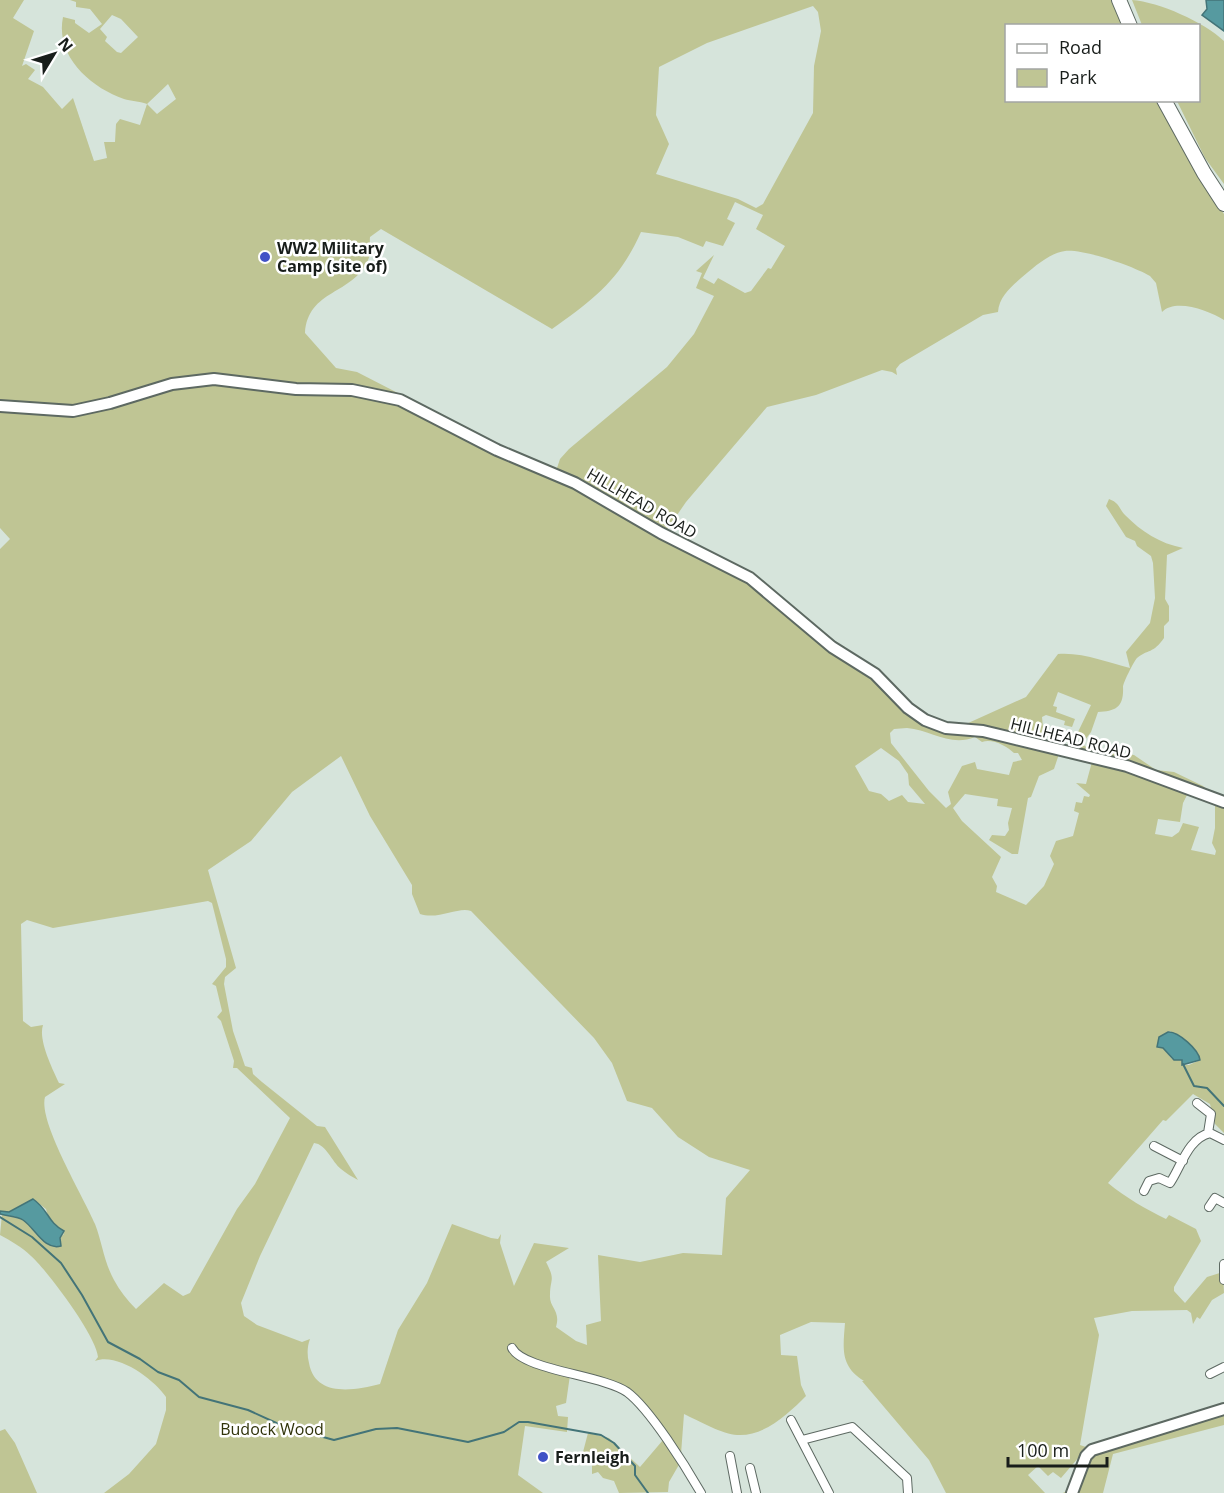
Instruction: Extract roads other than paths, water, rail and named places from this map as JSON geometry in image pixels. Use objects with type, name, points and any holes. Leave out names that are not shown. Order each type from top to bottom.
[{"type":"highway","points":[[1121,5],[1129,24]]},
{"type":"highway","points":[[1165,102],[1204,173],[1224,204]]},
{"type":"street","name":"HILLHEAD ROAD","points":[[0,406],[56,411],[77,410],[118,401],[172,384],[214,379],[291,389],[352,390],[400,400],[489,446],[575,483],[661,533],[750,578],[832,647],[875,674],[908,708],[929,722],[946,728],[983,731],[1126,766],[1224,802]]},
{"type":"street","points":[[1144,1191],[1149,1181],[1159,1178],[1170,1183],[1196,1141],[1208,1133],[1211,1114],[1197,1103]]},
{"type":"street","points":[[1208,1133],[1224,1140]]},
{"type":"street","points":[[1154,1146],[1183,1161]]},
{"type":"street","points":[[1209,1207],[1214,1199],[1224,1203]]},
{"type":"street","points":[[1224,1264],[1224,1280]]},
{"type":"street","points":[[512,1348],[524,1360],[597,1380],[628,1393],[651,1420],[701,1493]]},
{"type":"street","points":[[1210,1374],[1224,1367]]},
{"type":"street","points":[[1072,1493],[1085,1459],[1092,1450],[1224,1409]]},
{"type":"street","points":[[791,1420],[829,1493]]},
{"type":"street","points":[[802,1440],[852,1426],[907,1478],[908,1493]]},
{"type":"street","points":[[730,1456],[737,1493]]},
{"type":"street","points":[[749,1472],[756,1493]]},
{"type":"water","points":[[1206,0],[1224,0],[1224,31],[1202,15],[1207,9]]},
{"type":"water","points":[[1168,1032],[1187,1042],[1196,1051],[1200,1060],[1182,1065],[1182,1060],[1174,1060],[1163,1048],[1157,1047],[1159,1037]]},
{"type":"water","points":[[33,1199],[54,1224],[64,1231],[60,1238],[61,1246],[55,1247],[45,1242],[21,1219],[0,1214],[0,1211],[9,1212]]},
{"type":"waterway","points":[[1183,1064],[1194,1086],[1207,1088]]},
{"type":"waterway","points":[[1207,1088],[1224,1106]]},
{"type":"waterway","points":[[0,1217],[32,1237],[61,1263],[108,1342],[140,1359],[158,1372],[179,1380],[199,1397],[248,1410],[283,1426],[334,1440],[376,1429],[397,1428],[468,1442],[504,1432],[519,1422],[601,1435],[614,1443],[635,1466],[635,1475],[648,1493]]},
{"type":"place","name":"WW2 Military Camp (site of)","points":[[265,257]]},
{"type":"place","name":"Fernleigh","points":[[543,1457]]},
{"type":"park label","name":"Budock Wood","points":[[272,1429]]}]
